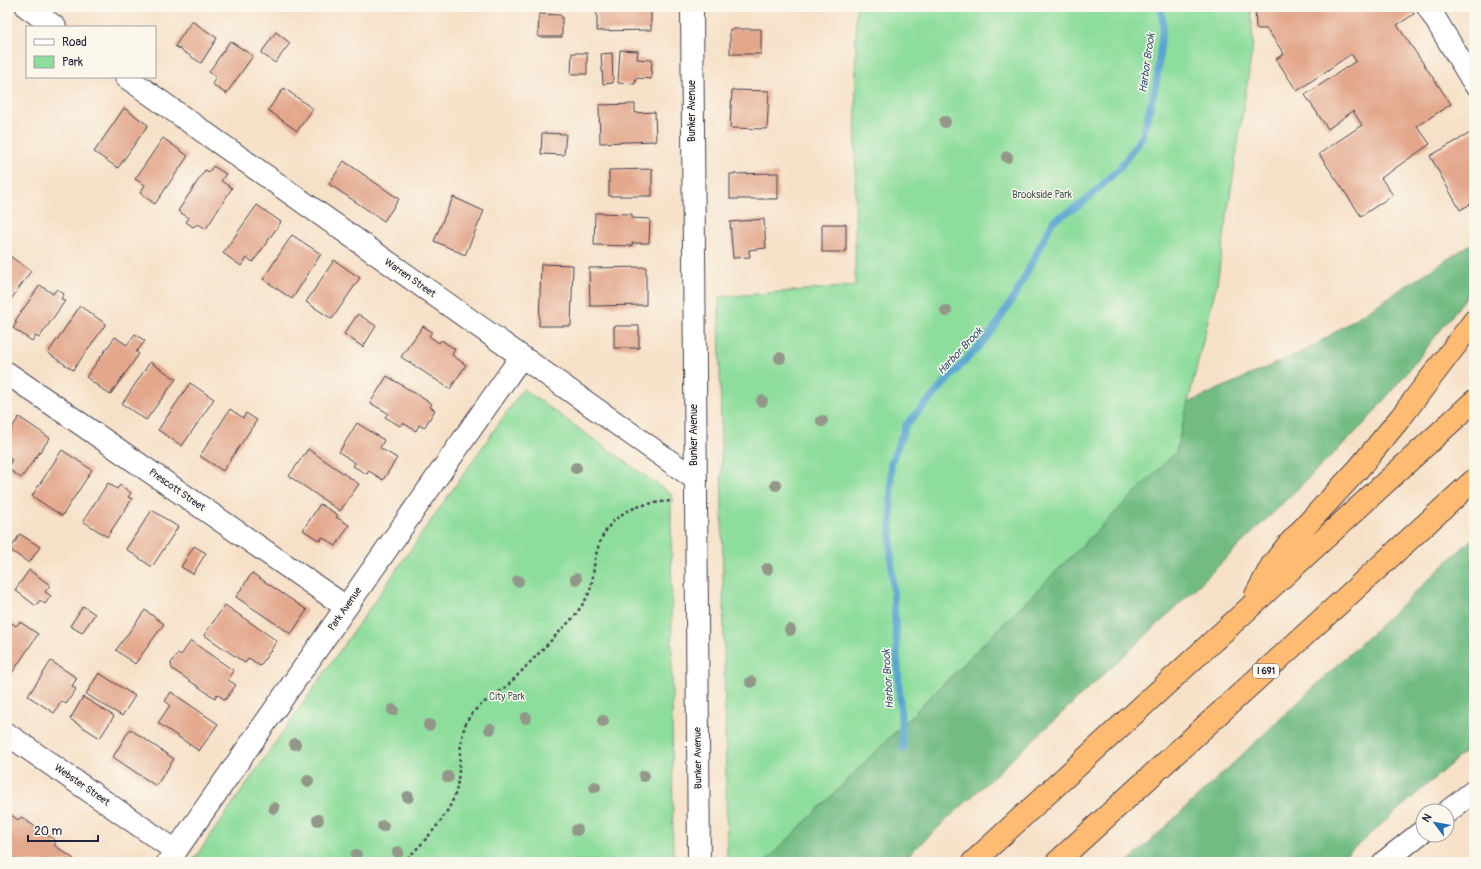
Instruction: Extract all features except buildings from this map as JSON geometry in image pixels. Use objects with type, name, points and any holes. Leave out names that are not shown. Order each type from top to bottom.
[{"type":"highway","points":[[1246,612],[1272,566],[1287,546],[1359,468],[1401,417],[1474,321]]},
{"type":"highway","points":[[973,862],[1474,401]]},
{"type":"highway","name":"I 691","points":[[1057,862],[1474,480]]},
{"type":"street","points":[[27,7],[54,26]]},
{"type":"street","name":"Bunker Avenue","points":[[692,7],[699,862]]},
{"type":"street","points":[[1428,7],[1474,82]]},
{"type":"street","name":"Warren Street","points":[[127,78],[695,479]]},
{"type":"street","name":"Park Avenue","points":[[172,856],[521,356]]},
{"type":"street","name":"Prescott Street","points":[[7,373],[346,607]]},
{"type":"street","name":"Webster Street","points":[[7,734],[172,856]]},
{"type":"street","points":[[1455,806],[1474,791]]},
{"type":"street","points":[[1384,862],[1415,837]]},
{"type":"path","points":[[403,862],[429,835],[446,812],[452,800],[457,788],[459,763],[466,723],[479,705],[507,686],[574,617],[582,605],[589,593],[597,551],[604,532],[616,517],[629,510],[656,502],[676,501]]},
{"type":"green space","name":"Brookside Park","points":[[856,7],[1251,7],[1253,44],[1217,283],[1176,452],[765,862],[727,862],[719,297],[855,286]]},
{"type":"green space","points":[[1474,242],[1474,287],[1418,359],[1365,423],[1171,612],[901,862],[765,862],[1176,452],[1188,403],[1312,347]]},
{"type":"green space","name":"City Park","points":[[523,389],[671,494],[673,862],[192,862]]},
{"type":"green space","points":[[1474,537],[1474,744],[1338,862],[1128,862]]},
{"type":"waterway","name":"Harbor Brook","points":[[903,749],[891,555],[891,463],[906,425],[991,333],[1017,292],[1053,221],[1083,203],[1118,170],[1142,137],[1156,85],[1163,24],[1161,7]]}]
